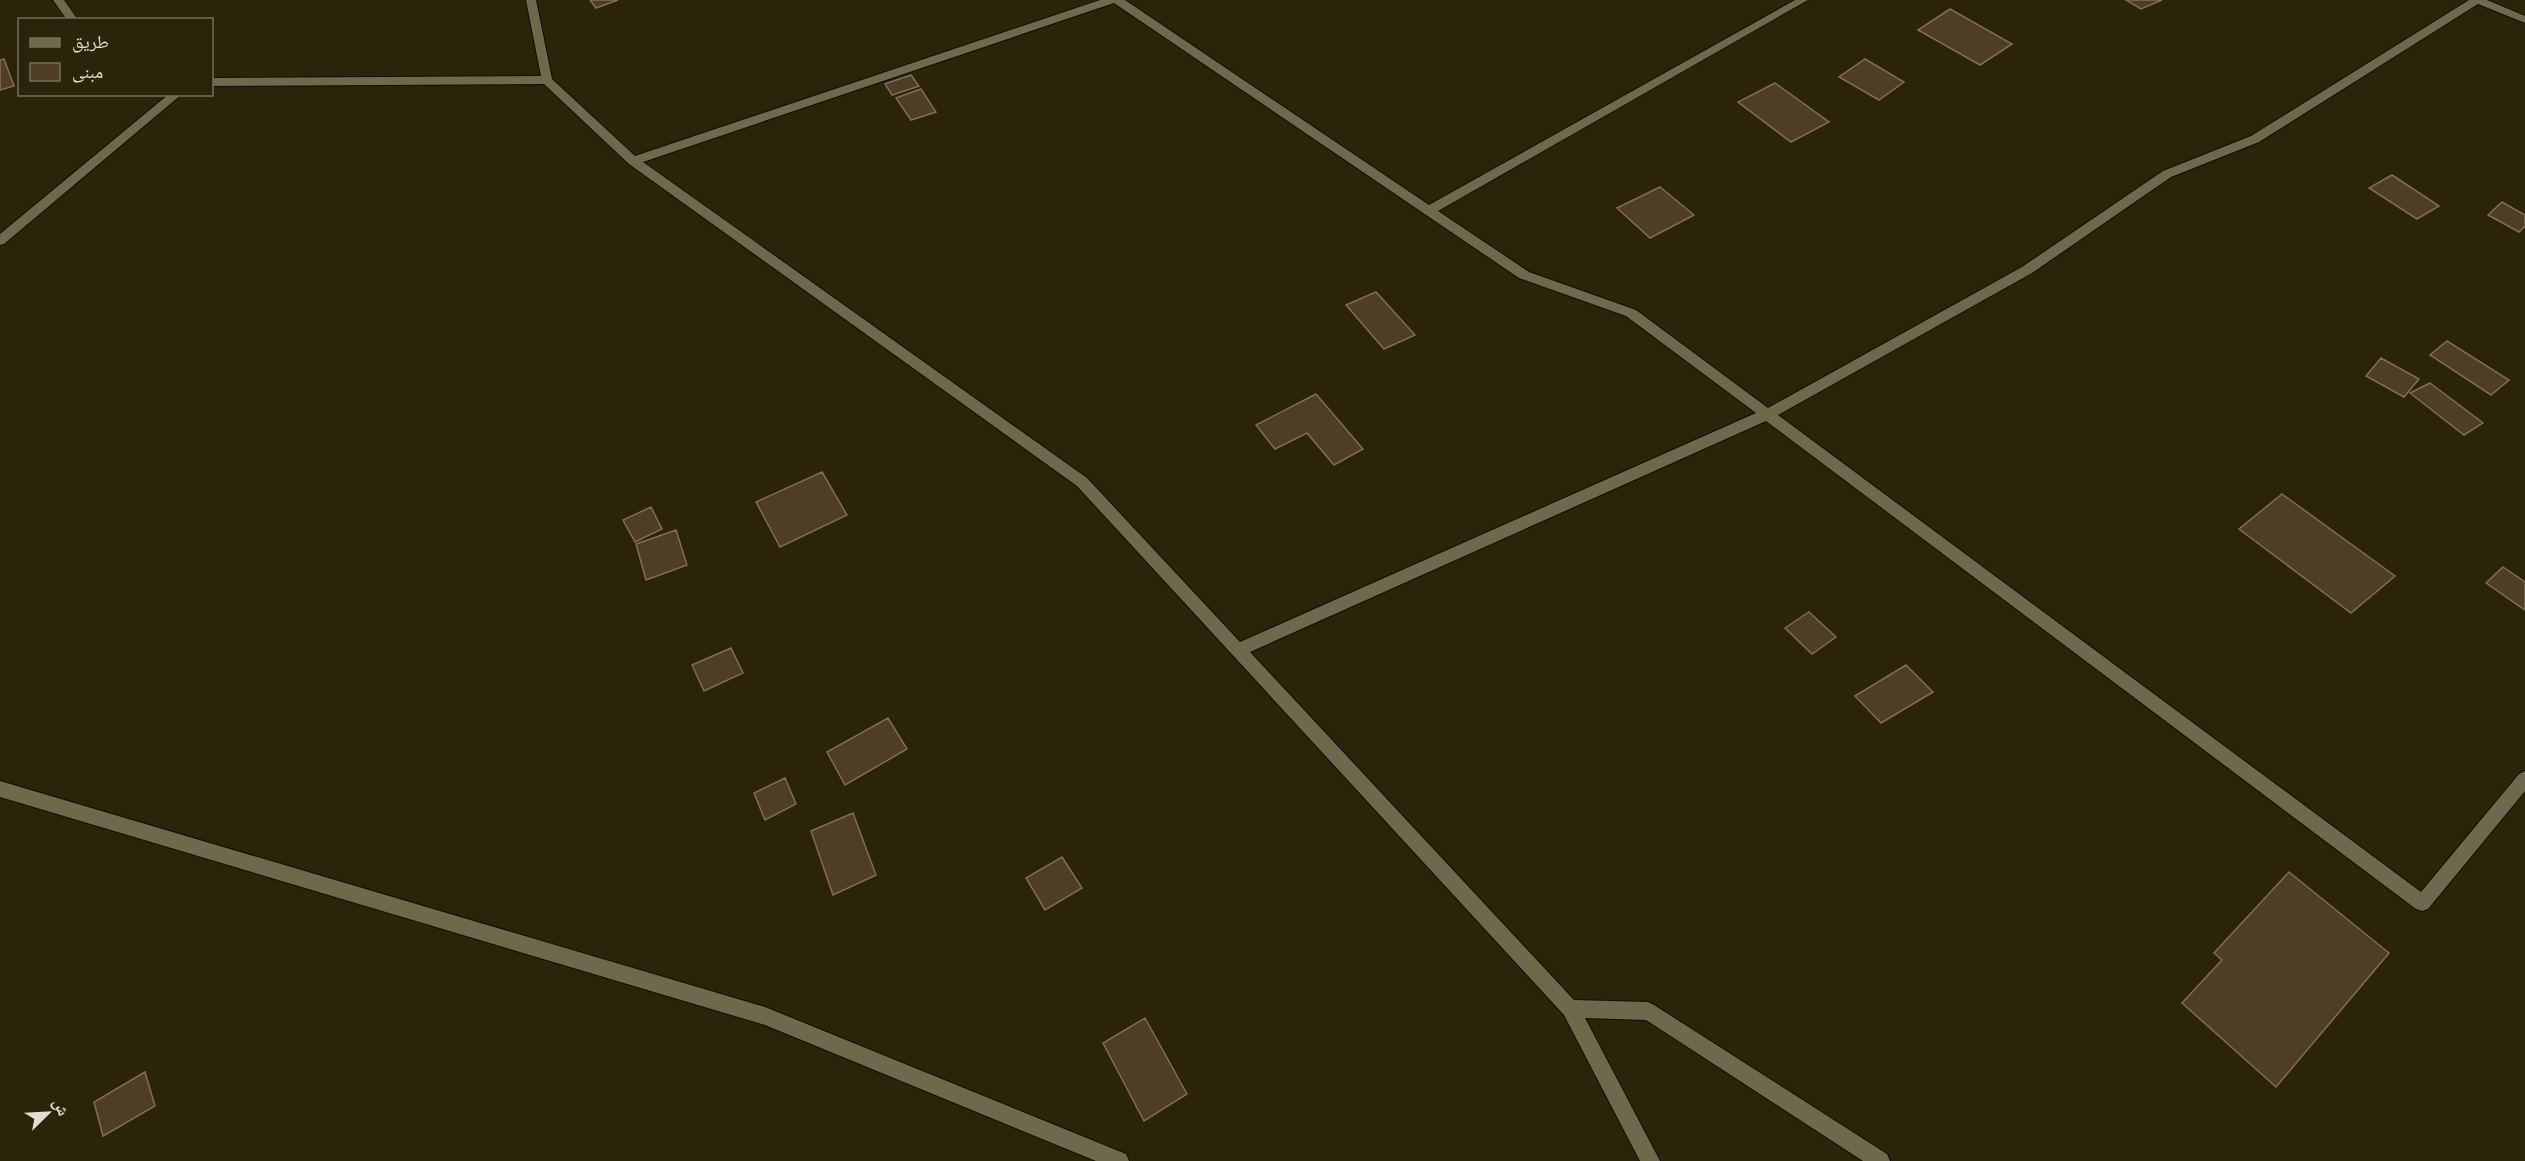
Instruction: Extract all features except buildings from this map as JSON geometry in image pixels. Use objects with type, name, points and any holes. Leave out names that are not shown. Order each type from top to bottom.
[{"type":"street","points":[[58,0],[72,18]]},
{"type":"street","points":[[531,0],[547,80],[633,161],[1082,482],[1570,1009],[1650,1161]]},
{"type":"street","points":[[633,161],[1111,0]]},
{"type":"street","points":[[1118,0],[1524,275],[1631,313],[2422,903],[2525,778]]},
{"type":"street","points":[[1428,211],[1803,0]]},
{"type":"street","points":[[1239,650],[1768,414],[2027,270],[2167,174],[2254,139],[2477,0],[2525,20]]},
{"type":"street","points":[[213,82],[547,80]]},
{"type":"street","points":[[0,241],[175,96]]},
{"type":"street","points":[[0,789],[765,1016],[1119,1161]]},
{"type":"street","points":[[1570,1009],[1648,1011],[1880,1161]]}]
